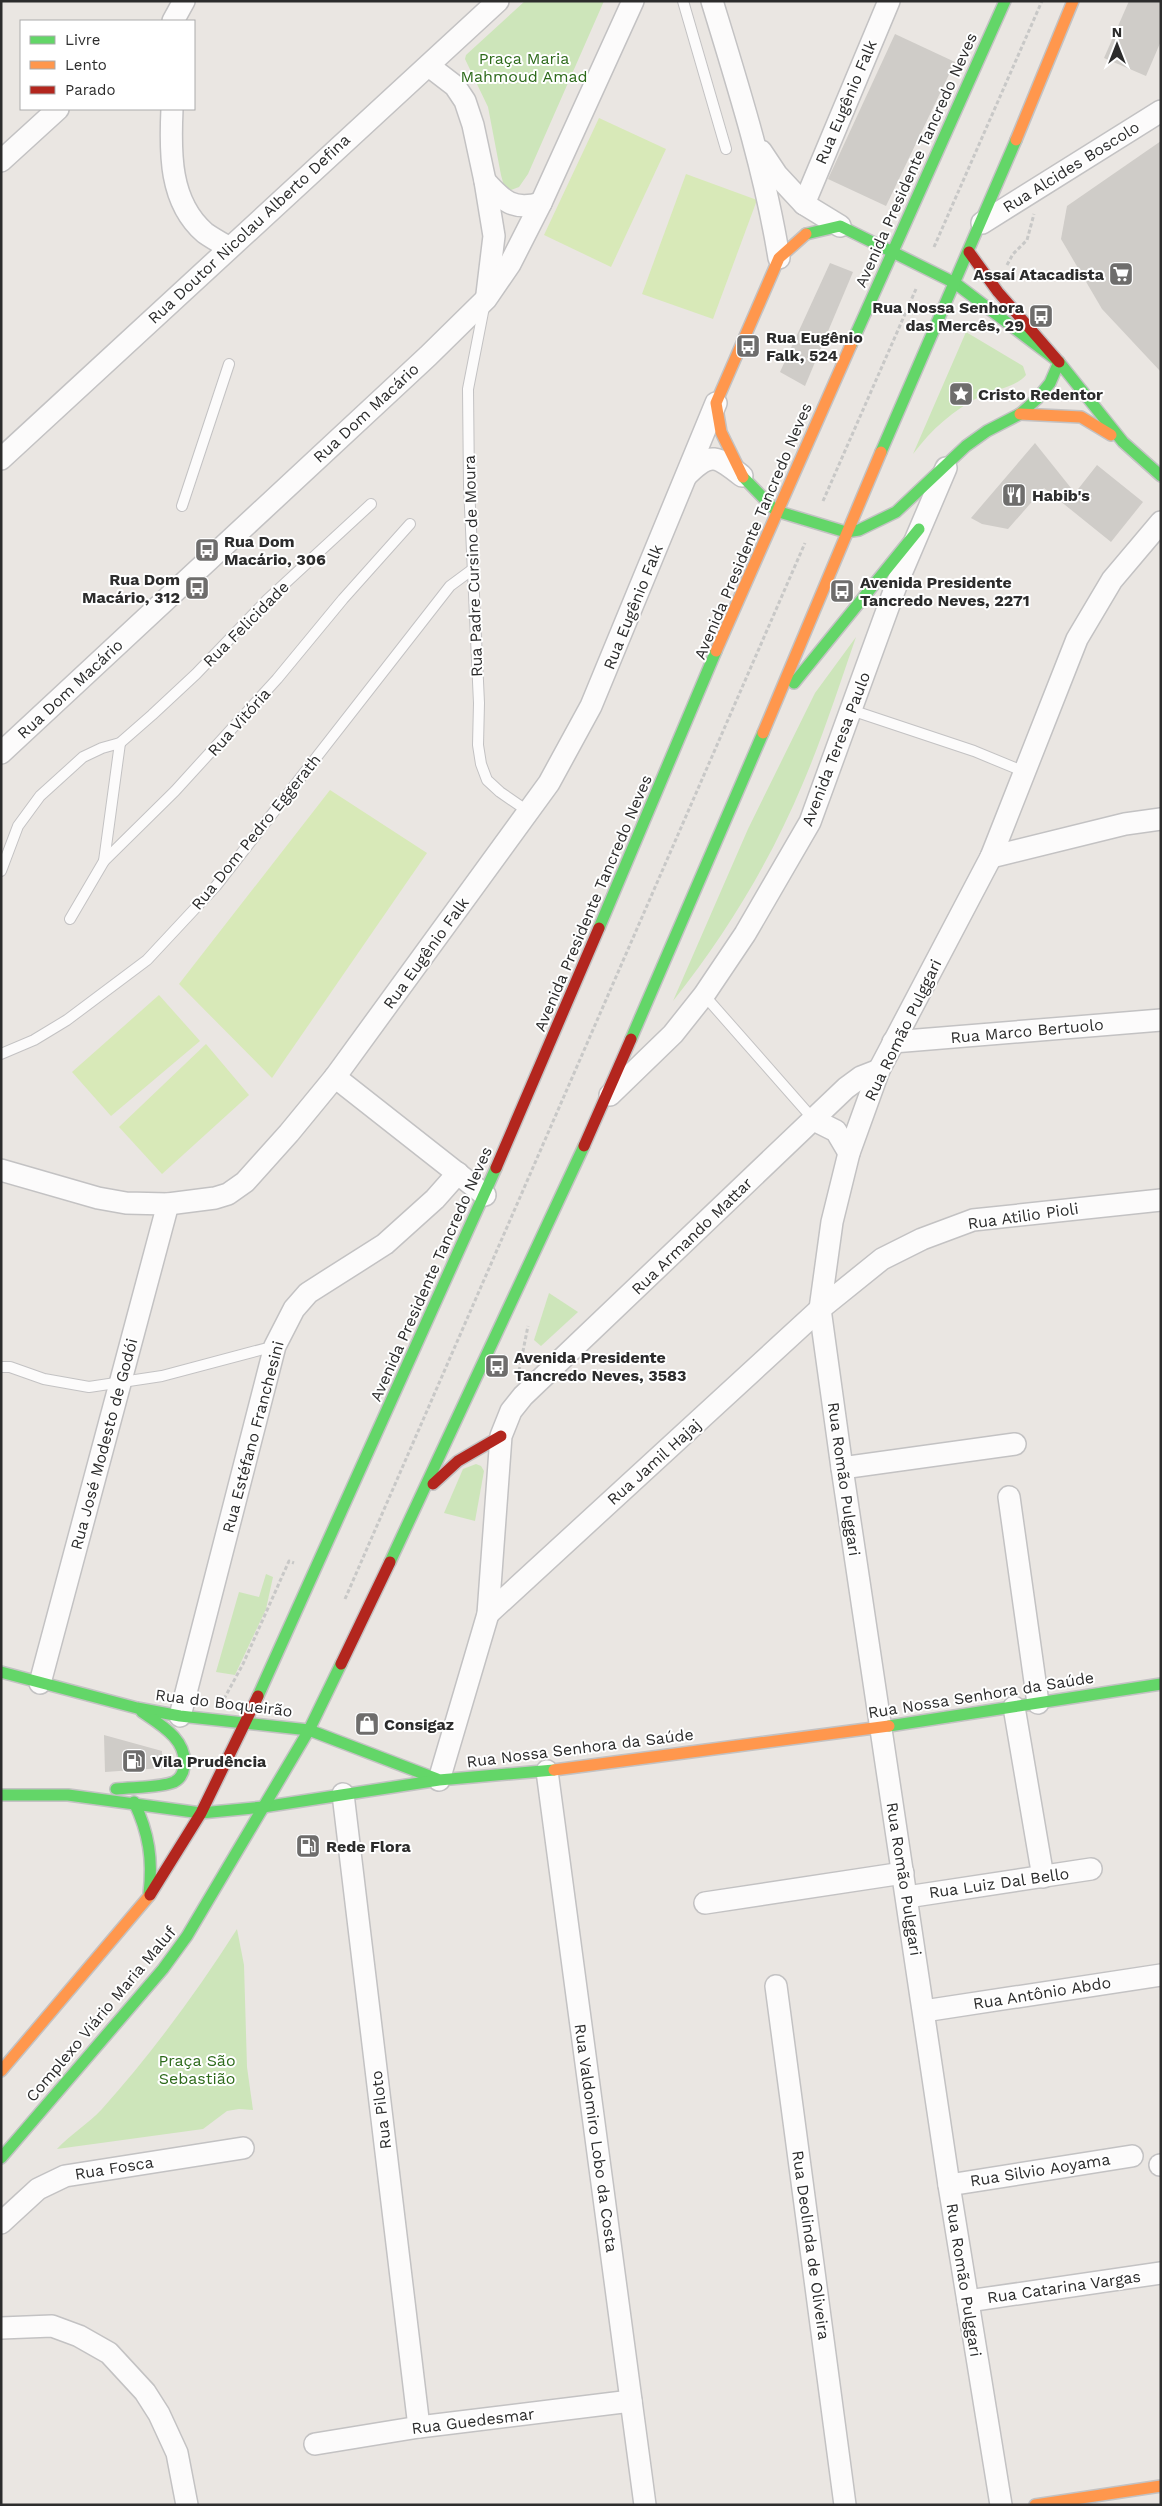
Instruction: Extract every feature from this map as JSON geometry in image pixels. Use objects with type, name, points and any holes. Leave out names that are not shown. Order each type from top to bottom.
[{"type":"main road","name":"Avenida Presidente Tancredo Neves","points":[[201,1813],[246,1722],[485,1195],[776,512],[1005,1]]},
{"type":"main road","points":[[263,1807],[309,1730],[424,1492],[605,1100],[774,710],[846,532],[982,222],[1073,1]]},
{"type":"main road","points":[[840,226],[955,283],[1059,362]]},
{"type":"main road","name":"Rua Eugênio Falk","points":[[716,403],[779,258],[805,235],[817,230],[840,226]]},
{"type":"main road","points":[[968,252],[1123,442],[1161,476]]},
{"type":"main road","name":"Avenida Teresa Paulo","points":[[949,463],[966,446],[987,431],[1020,414],[1037,399],[1050,382],[1059,362]]},
{"type":"main road","points":[[716,403],[721,432],[742,476],[776,512],[846,532],[860,530],[896,512],[949,463]]},
{"type":"main road","name":"Avenida Teresa Paulo","points":[[1020,414],[1059,413],[1076,416],[1123,442]]},
{"type":"main road","points":[[774,710],[919,529]]},
{"type":"main road","points":[[424,1492],[458,1462],[501,1436]]},
{"type":"main road","name":"Rua do Boqueirão","points":[[1,1672],[137,1708],[180,1716],[309,1730],[439,1780]]},
{"type":"main road","name":"Rua Nossa Senhora da Saúde","points":[[1,1795],[68,1795],[134,1802],[201,1813],[263,1807],[439,1780],[547,1771],[882,1727],[1161,1684]]},
{"type":"main road","points":[[68,1795],[163,1784],[178,1780],[183,1773],[185,1763],[182,1745],[172,1734],[137,1708]]},
{"type":"main road","points":[[134,1802],[146,1825],[150,1841],[153,1866],[148,1899]]},
{"type":"main road","name":"Complexo Viário Maria Maluf","points":[[1,2158],[163,1968],[187,1936],[263,1807]]},
{"type":"main road","points":[[1,2071],[148,1899],[201,1813]]},
{"type":"main road","points":[[1035,2505],[1161,2486]]},
{"type":"street","points":[[174,20],[184,1]]},
{"type":"street","name":"Rua Doutor Nicolau Alberto Defina","points":[[1,459],[228,247],[430,66],[498,1]]},
{"type":"street","name":"Rua Dom Macário","points":[[4,744],[428,356],[486,299],[510,264],[541,203],[633,1]]},
{"type":"street","points":[[712,1],[754,140],[779,258]]},
{"type":"street","name":"Rua Eugênio Falk","points":[[804,204],[889,1]]},
{"type":"street","points":[[430,66],[455,86],[465,101],[485,181],[494,236],[486,299]]},
{"type":"street","points":[[1,161],[57,110]]},
{"type":"street","points":[[172,110],[170,156],[182,202],[187,213],[205,233],[228,247]]},
{"type":"street","name":"Rua Alcides Boscolo","points":[[982,222],[1161,111]]},
{"type":"street","points":[[754,140],[777,175],[804,204],[840,226]]},
{"type":"street","points":[[485,181],[502,199],[512,204],[523,206],[541,203]]},
{"type":"street","name":"Rua Eugênio Falk","points":[[1,1170],[98,1198],[126,1203],[168,1204],[215,1198],[228,1194],[245,1182],[289,1133],[335,1077],[550,782],[591,706],[716,403]]},
{"type":"street","name":"Rua Eugênio Falk","points":[[685,477],[700,463],[713,458],[722,460],[742,476]]},
{"type":"street","name":"Avenida Teresa Paulo","points":[[605,1100],[673,1034],[704,994],[745,934],[810,822],[919,529],[949,463]]},
{"type":"street","name":"Rua Romão Pulggari","points":[[1000,2505],[949,2185],[820,1310],[832,1222],[849,1153],[879,1070],[991,857],[1077,639],[1090,613],[1112,580],[1161,522]]},
{"type":"street","points":[[991,857],[1125,824],[1161,819]]},
{"type":"street","name":"Rua Marco Bertuolo","points":[[893,1042],[1161,1020]]},
{"type":"street","name":"Rua Armando Mattar","points":[[501,1436],[511,1411],[524,1396],[846,1088],[861,1077],[879,1070]]},
{"type":"street","points":[[335,1077],[485,1195]]},
{"type":"street","points":[[814,1120],[836,1132],[849,1153]]},
{"type":"street","name":"Rua Estéfano Franchesini","points":[[180,1716],[275,1346],[294,1310],[308,1293],[385,1244],[435,1199],[458,1172]]},
{"type":"street","name":"Rua Atilio Pioli","points":[[820,1310],[882,1259],[922,1239],[973,1220],[1161,1200]]},
{"type":"street","name":"Rua José Modesto de Godói","points":[[40,1683],[168,1204]]},
{"type":"street","name":"Rua Jamil Hajaj","points":[[488,1614],[820,1310]]},
{"type":"street","points":[[439,1780],[488,1614],[501,1436]]},
{"type":"street","points":[[842,1468],[1015,1444]]},
{"type":"street","points":[[1009,1497],[1038,1703]]},
{"type":"street","points":[[1014,1707],[1043,1877]]},
{"type":"street","name":"Rua Valdomiro Lobo da Costa","points":[[547,1771],[645,2505]]},
{"type":"street","name":"Rua Piloto","points":[[343,1794],[419,2427]]},
{"type":"street","name":"Rua Luiz Dal Bello","points":[[907,1897],[1090,1870]]},
{"type":"street","points":[[705,1904],[903,1873]]},
{"type":"street","name":"Rua Antônio Abdo","points":[[924,2010],[1161,1975]]},
{"type":"street","name":"Rua Deolinda de Oliveira","points":[[776,1986],[845,2505]]},
{"type":"street","name":"Rua Fosca","points":[[1,2223],[38,2189],[65,2176],[243,2148]]},
{"type":"street","name":"Rua Silvio Aoyama","points":[[949,2185],[1132,2156]]},
{"type":"street","name":"Rua Catarina Vargas","points":[[968,2301],[1161,2273]]},
{"type":"street","points":[[1,2328],[52,2326],[79,2336],[110,2353],[145,2392],[158,2414],[176,2453],[187,2505]]},
{"type":"street","name":"Rua Guedesmar","points":[[315,2444],[419,2427],[631,2401]]},
{"type":"lane","points":[[683,1],[726,149]]},
{"type":"lane","name":"Rua Padre Cursino de Moura","points":[[486,299],[468,389],[469,486],[478,745],[481,764],[487,780],[500,792],[529,812]]},
{"type":"lane","points":[[182,506],[229,364]]},
{"type":"lane","name":"Rua Felicidade","points":[[1,871],[18,826],[40,796],[83,756],[120,743],[196,674],[267,600],[371,504]]},
{"type":"lane","name":"Rua Vitória","points":[[70,920],[104,861],[182,784],[277,679],[410,524]]},
{"type":"lane","name":"Rua Dom Pedro Eggerath","points":[[1,1054],[34,1040],[68,1020],[147,960],[216,886],[450,586],[473,569]]},
{"type":"lane","points":[[852,710],[974,751],[1025,772]]},
{"type":"lane","points":[[104,861],[120,743]]},
{"type":"lane","points":[[704,994],[814,1120]]},
{"type":"lane","points":[[1,1367],[10,1367],[44,1379],[89,1387],[120,1384],[162,1376],[275,1346]]},
{"type":"path","points":[[343,1602],[1042,1]]},
{"type":"path","points":[[994,286],[1013,254],[1027,240],[1038,189]]},
{"type":"path","points":[[213,1720],[243,1664],[289,1561]]},
{"type":"green space","name":"Praça Maria Mahmoud Amad","points":[[525,1],[604,1],[528,174],[519,187],[511,190],[504,186],[488,107],[465,59],[466,55]]},
{"type":"green space","points":[[599,118],[666,149],[611,267],[544,235]]},
{"type":"green space","points":[[686,174],[757,200],[713,319],[642,294]]},
{"type":"green space","points":[[966,332],[1023,366],[1026,375],[1016,383],[981,396],[961,407],[935,428],[913,454]]},
{"type":"green space","points":[[856,637],[810,765],[776,841],[746,897],[711,950],[673,1001],[748,829],[815,693]]},
{"type":"green space","points":[[330,790],[427,853],[272,1078],[179,984]]},
{"type":"green space","points":[[159,995],[200,1041],[111,1116],[72,1072]]},
{"type":"green space","points":[[206,1044],[249,1095],[162,1174],[119,1127]]},
{"type":"green space","points":[[549,1293],[578,1312],[541,1346],[534,1340]]},
{"type":"green space","points":[[476,1464],[481,1466],[484,1471],[475,1521],[444,1513],[463,1469]]},
{"type":"green space","points":[[266,1574],[273,1577],[266,1609],[235,1675],[216,1672],[239,1592],[259,1597]]},
{"type":"green space","name":"Praça São Sebastião","points":[[237,1929],[244,1965],[247,2067],[253,2110],[239,2109],[227,2111],[203,2129],[57,2149],[102,2109],[139,2066],[190,1999]]},
{"type":"building","points":[[1129,1],[1161,1],[1161,41],[1146,76],[1104,58]]},
{"type":"building","points":[[895,34],[955,62],[886,206],[828,179]]},
{"type":"building","name":"Assaí Atacadista","points":[[1161,141],[1161,372],[1102,309],[1061,239],[1067,206]]},
{"type":"building","points":[[830,263],[853,272],[805,386],[780,372]]},
{"type":"building","points":[[1035,443],[1075,493],[1097,465],[1143,502],[1111,542],[1044,488],[1008,529],[982,524],[971,518]]},
{"type":"building","name":"Vila Prudência","points":[[104,1735],[162,1751],[162,1768],[105,1772]]},
{"type":"traffic: fast","points":[[851,345],[1005,1]]},
{"type":"traffic: fast","points":[[881,452],[1016,140]]},
{"type":"traffic: fast","points":[[806,234],[840,226],[955,283],[1059,362],[1123,442],[1161,476]]},
{"type":"traffic: fast","points":[[743,477],[776,511],[846,532],[859,530],[896,512],[966,446],[987,431],[1020,414],[1037,399],[1050,383],[1059,362]]},
{"type":"traffic: fast","points":[[794,683],[919,529]]},
{"type":"traffic: fast","points":[[599,928],[716,651]]},
{"type":"traffic: fast","points":[[631,1039],[763,733]]},
{"type":"traffic: fast","points":[[390,1562],[584,1146]]},
{"type":"traffic: fast","points":[[258,1696],[496,1168]]},
{"type":"traffic: fast","points":[[1,2158],[163,1969],[187,1936],[309,1730],[341,1664]]},
{"type":"traffic: fast","points":[[1,1672],[137,1708],[180,1716],[309,1730],[437,1779]]},
{"type":"traffic: fast","points":[[889,1726],[1161,1684]]},
{"type":"traffic: fast","points":[[116,1789],[168,1784],[178,1779],[183,1772],[184,1757],[177,1741],[165,1728],[142,1712]]},
{"type":"traffic: fast","points":[[1,1795],[68,1795],[201,1813],[263,1807],[439,1780],[554,1770]]},
{"type":"traffic: fast","points":[[134,1802],[149,1847],[149,1894]]},
{"type":"traffic: slow","points":[[1016,140],[1073,1]]},
{"type":"traffic: slow","points":[[743,477],[721,432],[716,403],[779,258],[806,234]]},
{"type":"traffic: slow","points":[[716,651],[851,345]]},
{"type":"traffic: slow","points":[[1020,414],[1081,417],[1111,435]]},
{"type":"traffic: slow","points":[[763,733],[881,452]]},
{"type":"traffic: slow","points":[[554,1770],[889,1726]]},
{"type":"traffic: slow","points":[[1,2071],[150,1895]]},
{"type":"traffic: slow","points":[[1035,2505],[1161,2486]]},
{"type":"traffic: jam","points":[[969,252],[998,292],[1059,362]]},
{"type":"traffic: jam","points":[[496,1168],[599,928]]},
{"type":"traffic: jam","points":[[584,1146],[631,1039]]},
{"type":"traffic: jam","points":[[433,1484],[458,1461],[501,1436]]},
{"type":"traffic: jam","points":[[341,1664],[390,1562]]},
{"type":"traffic: jam","points":[[150,1895],[201,1813],[258,1696]]},
{"type":"place","name":"Assaí Atacadista","points":[[1121,274]]},
{"type":"place","name":"Rua Nossa Senhora das Mercês, 29","points":[[1041,316]]},
{"type":"place","name":"Rua Eugênio Falk, 524","points":[[748,346]]},
{"type":"place","name":"Cristo Redentor","points":[[961,394]]},
{"type":"place","name":"Habib's","points":[[1014,495]]},
{"type":"place","name":"Rua Dom Macário, 306","points":[[207,550]]},
{"type":"place","name":"Rua Dom Macário, 312","points":[[197,588]]},
{"type":"place","name":"Avenida Presidente Tancredo Neves, 2271","points":[[842,591]]},
{"type":"place","name":"Avenida Presidente Tancredo Neves, 3583","points":[[497,1366]]},
{"type":"place","name":"Consigaz","points":[[367,1724]]},
{"type":"place","name":"Vila Prudência","points":[[134,1761]]},
{"type":"place","name":"Rede Flora","points":[[308,1846]]}]
